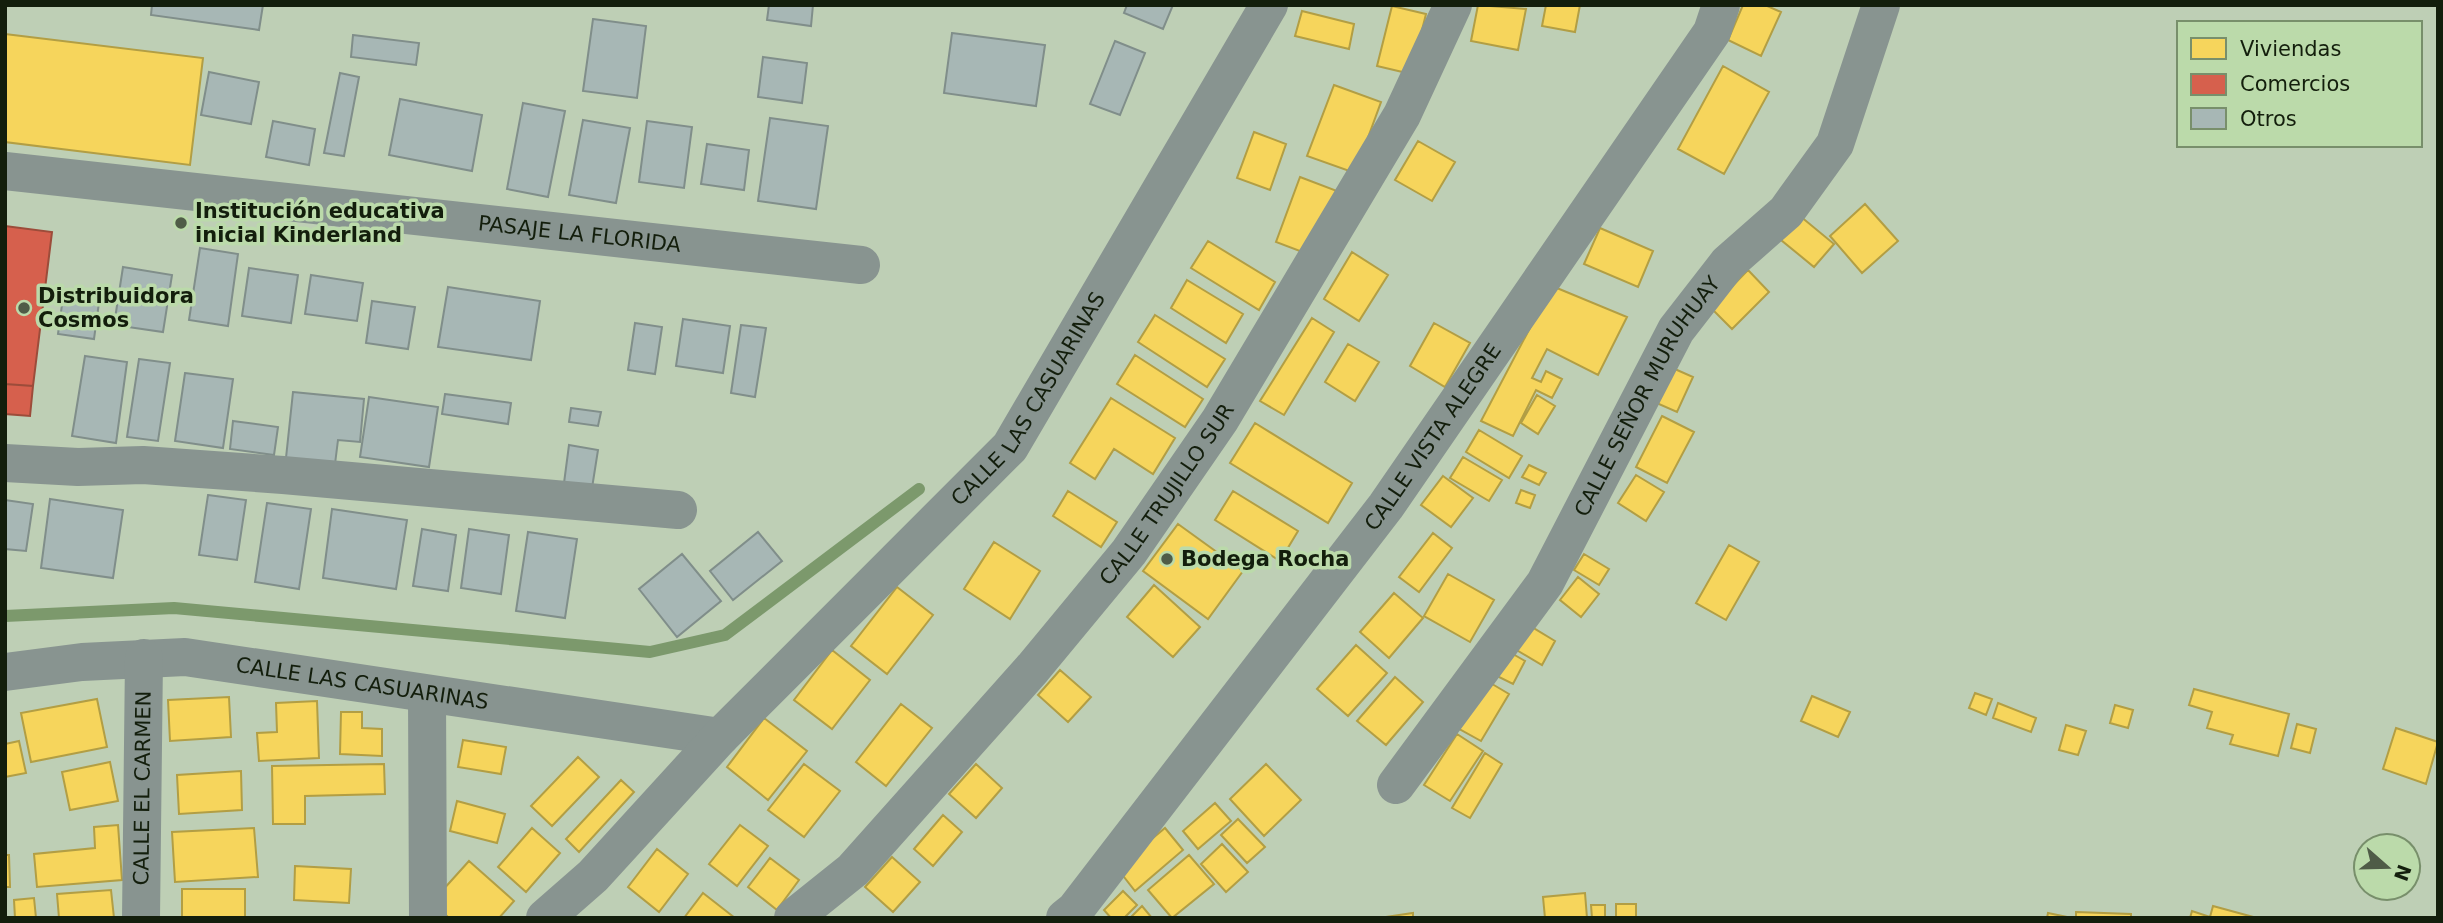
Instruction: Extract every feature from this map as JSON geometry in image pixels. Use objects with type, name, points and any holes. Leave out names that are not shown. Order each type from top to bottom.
[{"type":"street","name":"CALLE LAS CASUARINAS","points":[[545,918],[593,876],[720,737],[1010,447],[1269,5]]},
{"type":"street","name":"CALLE TRUJILLO SUR","points":[[793,918],[853,870],[1033,668],[1129,552],[1220,420],[1402,115],[1454,5]]},
{"type":"street","name":"CALLE VISTA ALEGRE","points":[[1065,918],[1075,910],[1386,506],[1712,32],[1721,5]]},
{"type":"street","name":"CALLE SEÑOR MURUHUAY","points":[[1396,785],[1545,583],[1676,330],[1728,263],[1786,212],[1835,144],[1881,5]]},
{"type":"street","name":"PASAJE LA FLORIDA","points":[[5,171],[861,265]]},
{"type":"street","points":[[5,463],[78,467],[143,465],[678,510]]},
{"type":"street","name":"CALLE LAS CASUARINAS","points":[[5,672],[144,658],[185,657],[274,668],[427,695],[720,737]]},
{"type":"street","name":"CALLE EL CARMEN","points":[[141,918],[144,658]]},
{"type":"street","points":[[427,695],[428,918]]},
{"type":"building: Viviendas","points":[[1478,5],[1526,9],[1518,50],[1471,41]]},
{"type":"building: Viviendas","points":[[1546,5],[1580,5],[1575,32],[1542,26]]},
{"type":"building: Viviendas","points":[[1743,5],[1765,5],[1781,12],[1761,56],[1728,40]]},
{"type":"building: Viviendas","points":[[1392,6],[1426,14],[1411,74],[1377,66]]},
{"type":"building: Viviendas","points":[[1302,11],[1354,24],[1349,49],[1295,36]]},
{"type":"building: Viviendas","points":[[5,34],[203,58],[190,165],[5,142]]},
{"type":"building: Viviendas","points":[[1723,66],[1769,92],[1724,174],[1678,149]]},
{"type":"building: Viviendas","points":[[1334,85],[1381,102],[1355,173],[1307,156]]},
{"type":"building: Viviendas","points":[[1254,132],[1286,144],[1270,190],[1237,178]]},
{"type":"building: Viviendas","points":[[1418,141],[1455,162],[1432,201],[1395,180]]},
{"type":"building: Viviendas","points":[[1300,177],[1337,191],[1313,256],[1276,242]]},
{"type":"building: Viviendas","points":[[1865,204],[1898,241],[1862,273],[1830,236]]},
{"type":"building: Viviendas","points":[[1800,216],[1834,244],[1814,267],[1781,240]]},
{"type":"building: Viviendas","points":[[1600,228],[1653,251],[1638,287],[1584,264]]},
{"type":"building: Viviendas","points":[[1208,241],[1275,282],[1259,310],[1191,268]]},
{"type":"building: Viviendas","points":[[1352,252],[1388,275],[1359,321],[1324,299]]},
{"type":"building: Viviendas","points":[[1748,270],[1769,292],[1732,329],[1711,308]]},
{"type":"building: Viviendas","points":[[1187,280],[1243,314],[1226,343],[1171,308]]},
{"type":"building: Viviendas","points":[[1552,286],[1627,317],[1598,375],[1547,349],[1532,378],[1541,382],[1546,371],[1562,379],[1552,398],[1536,390],[1513,436],[1481,421]]},
{"type":"building: Viviendas","points":[[1155,315],[1225,359],[1207,387],[1138,342]]},
{"type":"building: Viviendas","points":[[1312,318],[1334,332],[1284,415],[1260,401]]},
{"type":"building: Viviendas","points":[[1434,323],[1470,343],[1445,387],[1410,366]]},
{"type":"building: Viviendas","points":[[1348,344],[1379,362],[1355,401],[1325,382]]},
{"type":"building: Viviendas","points":[[1135,355],[1203,399],[1185,427],[1117,384]]},
{"type":"building: Viviendas","points":[[1668,366],[1693,377],[1677,412],[1652,401]]},
{"type":"building: Viviendas","points":[[1537,395],[1555,406],[1538,434],[1521,423]]},
{"type":"building: Viviendas","points":[[1111,398],[1175,438],[1153,474],[1114,449],[1095,479],[1070,463]]},
{"type":"building: Viviendas","points":[[1662,416],[1694,432],[1667,483],[1636,467]]},
{"type":"building: Viviendas","points":[[1255,423],[1352,483],[1328,523],[1230,463]]},
{"type":"building: Viviendas","points":[[1479,430],[1522,456],[1509,478],[1466,452]]},
{"type":"building: Viviendas","points":[[1463,457],[1502,480],[1489,501],[1450,478]]},
{"type":"building: Viviendas","points":[[1529,465],[1546,473],[1539,485],[1522,477]]},
{"type":"building: Viviendas","points":[[1636,475],[1664,492],[1646,521],[1618,503]]},
{"type":"building: Viviendas","points":[[1443,476],[1473,498],[1451,527],[1421,505]]},
{"type":"building: Viviendas","points":[[1521,490],[1535,495],[1530,508],[1516,503]]},
{"type":"building: Viviendas","points":[[1068,491],[1117,522],[1101,547],[1053,516]]},
{"type":"building: Viviendas","points":[[1233,491],[1298,531],[1280,561],[1215,520]]},
{"type":"building: Viviendas","points":[[1178,524],[1243,571],[1208,619],[1143,571]]},
{"type":"building: Viviendas","points":[[1433,533],[1452,548],[1419,592],[1399,577]]},
{"type":"building: Viviendas","points":[[994,542],[1040,571],[1010,619],[964,589]]},
{"type":"building: Viviendas","points":[[1729,545],[1759,562],[1726,620],[1696,603]]},
{"type":"building: Viviendas","points":[[1584,554],[1609,569],[1599,585],[1574,570]]},
{"type":"building: Viviendas","points":[[1448,574],[1494,600],[1470,642],[1424,616]]},
{"type":"building: Viviendas","points":[[1578,577],[1599,594],[1581,617],[1560,600]]},
{"type":"building: Viviendas","points":[[1154,585],[1200,627],[1173,657],[1127,617]]},
{"type":"building: Viviendas","points":[[897,587],[933,615],[887,674],[851,646]]},
{"type":"building: Viviendas","points":[[1394,593],[1423,618],[1389,658],[1360,632]]},
{"type":"building: Viviendas","points":[[1522,621],[1555,641],[1542,665],[1508,645]]},
{"type":"building: Viviendas","points":[[1356,645],[1387,673],[1348,716],[1317,689]]},
{"type":"building: Viviendas","points":[[832,650],[870,680],[832,729],[794,700]]},
{"type":"building: Viviendas","points":[[1506,650],[1525,661],[1513,684],[1493,674]]},
{"type":"building: Viviendas","points":[[1060,670],[1091,697],[1068,722],[1038,695]]},
{"type":"building: Viviendas","points":[[1395,677],[1423,702],[1386,745],[1357,721]]},
{"type":"building: Viviendas","points":[[1482,678],[1509,694],[1481,741],[1454,726]]},
{"type":"building: Viviendas","points":[[2194,689],[2289,714],[2278,756],[2230,744],[2233,735],[2207,728],[2212,712],[2189,705]]},
{"type":"building: Viviendas","points":[[1975,693],[1992,699],[1986,715],[1969,708]]},
{"type":"building: Viviendas","points":[[1812,696],[1850,712],[1838,737],[1801,721]]},
{"type":"building: Viviendas","points":[[229,697],[231,737],[170,741],[168,700]]},
{"type":"building: Viviendas","points":[[97,699],[107,747],[31,762],[21,713]]},
{"type":"building: Viviendas","points":[[317,701],[319,758],[259,761],[257,733],[277,732],[276,703]]},
{"type":"building: Viviendas","points":[[1998,703],[2036,718],[2031,732],[1993,718]]},
{"type":"building: Viviendas","points":[[901,704],[932,728],[886,786],[856,762]]},
{"type":"building: Viviendas","points":[[2115,705],[2133,710],[2128,728],[2110,723]]},
{"type":"building: Viviendas","points":[[341,712],[362,712],[362,728],[382,729],[382,756],[340,754]]},
{"type":"building: Viviendas","points":[[764,718],[807,751],[768,800],[727,767]]},
{"type":"building: Viviendas","points":[[2297,724],[2316,729],[2310,753],[2291,748]]},
{"type":"building: Viviendas","points":[[2066,725],[2086,731],[2078,755],[2059,750]]},
{"type":"building: Viviendas","points":[[2396,728],[2438,742],[2426,784],[2383,769]]},
{"type":"building: Viviendas","points":[[1457,734],[1483,751],[1450,801],[1424,785]]},
{"type":"building: Viviendas","points":[[463,740],[506,747],[501,774],[458,767]]},
{"type":"building: Viviendas","points":[[19,741],[26,773],[5,777],[5,744]]},
{"type":"building: Viviendas","points":[[1485,753],[1502,764],[1470,818],[1452,808]]},
{"type":"building: Viviendas","points":[[578,757],[599,777],[552,826],[531,806]]},
{"type":"building: Viviendas","points":[[110,762],[118,801],[70,810],[62,772]]},
{"type":"building: Viviendas","points":[[384,764],[385,794],[305,796],[305,824],[273,824],[272,766]]},
{"type":"building: Viviendas","points":[[804,764],[840,791],[804,837],[768,810]]},
{"type":"building: Viviendas","points":[[976,764],[1002,788],[976,818],[949,794]]},
{"type":"building: Viviendas","points":[[1266,764],[1301,800],[1264,836],[1230,799]]},
{"type":"building: Viviendas","points":[[241,771],[242,810],[179,814],[177,775]]},
{"type":"building: Viviendas","points":[[621,780],[634,792],[579,852],[566,839]]},
{"type":"building: Viviendas","points":[[457,801],[505,814],[497,843],[450,831]]},
{"type":"building: Viviendas","points":[[1215,803],[1231,821],[1198,849],[1183,831]]},
{"type":"building: Viviendas","points":[[943,815],[962,832],[933,866],[914,849]]},
{"type":"building: Viviendas","points":[[1238,819],[1265,847],[1247,863],[1221,835]]},
{"type":"building: Viviendas","points":[[118,825],[122,880],[37,887],[34,854],[95,848],[94,827]]},
{"type":"building: Viviendas","points":[[740,825],[768,846],[737,886],[709,864]]},
{"type":"building: Viviendas","points":[[254,828],[258,877],[175,882],[172,832]]},
{"type":"building: Viviendas","points":[[532,828],[560,853],[526,892],[498,867]]},
{"type":"building: Viviendas","points":[[1165,828],[1183,850],[1135,891],[1117,868]]},
{"type":"building: Viviendas","points":[[1222,844],[1248,872],[1226,892],[1201,864]]},
{"type":"building: Viviendas","points":[[657,849],[688,874],[659,912],[628,887]]},
{"type":"building: Viviendas","points":[[5,855],[9,855],[10,887],[5,887]]},
{"type":"building: Viviendas","points":[[1189,855],[1214,884],[1172,918],[1148,890]]},
{"type":"building: Viviendas","points":[[892,857],[920,882],[893,912],[865,887]]},
{"type":"building: Viviendas","points":[[770,858],[799,880],[777,910],[748,887]]},
{"type":"building: Viviendas","points":[[469,861],[514,901],[499,918],[449,918],[432,902]]},
{"type":"building: Viviendas","points":[[295,866],[351,869],[349,903],[294,900]]},
{"type":"building: Viviendas","points":[[182,889],[245,889],[245,918],[182,918]]},
{"type":"building: Viviendas","points":[[111,890],[114,918],[59,918],[57,894]]},
{"type":"building: Viviendas","points":[[1123,891],[1137,905],[1124,918],[1111,918],[1104,910]]},
{"type":"building: Viviendas","points":[[703,893],[735,918],[684,918]]},
{"type":"building: Viviendas","points":[[1585,893],[1587,918],[1545,918],[1543,897]]},
{"type":"building: Viviendas","points":[[34,898],[36,918],[15,918],[14,900]]},
{"type":"building: Viviendas","points":[[1616,904],[1636,904],[1636,918],[1616,918]]},
{"type":"building: Viviendas","points":[[1591,905],[1605,905],[1605,918],[1592,918]]},
{"type":"building: Viviendas","points":[[1142,906],[1152,918],[1130,918]]},
{"type":"building: Viviendas","points":[[2213,906],[2257,918],[2190,918],[2192,911],[2210,917]]},
{"type":"building: Viviendas","points":[[2076,912],[2131,914],[2131,918],[2076,918]]},
{"type":"building: Viviendas","points":[[1413,913],[1413,918],[1385,918],[1385,917]]},
{"type":"building: Viviendas","points":[[2048,913],[2072,918],[2047,918]]},
{"type":"building: Comercios","name":"Distribuidora Cosmos","points":[[5,226],[52,232],[33,386],[5,384]]},
{"type":"building: Comercios","points":[[5,384],[33,386],[30,416],[5,414]]},
{"type":"building: Otros","points":[[152,5],[263,5],[259,30],[151,15]]},
{"type":"building: Otros","points":[[769,5],[813,5],[811,26],[767,20]]},
{"type":"building: Otros","points":[[1127,5],[1173,5],[1163,29],[1124,13]]},
{"type":"building: Otros","points":[[593,19],[646,26],[637,98],[583,91]]},
{"type":"building: Otros","points":[[952,33],[1045,45],[1036,106],[944,93]]},
{"type":"building: Otros","points":[[353,35],[419,43],[416,65],[351,57]]},
{"type":"building: Otros","points":[[1115,41],[1145,53],[1120,115],[1090,104]]},
{"type":"building: Otros","points":[[763,57],[807,63],[802,103],[758,97]]},
{"type":"building: Otros","points":[[209,72],[259,82],[251,124],[201,115]]},
{"type":"building: Otros","points":[[340,73],[359,77],[344,156],[324,153]]},
{"type":"building: Otros","points":[[400,99],[482,115],[472,171],[389,155]]},
{"type":"building: Otros","points":[[523,103],[565,111],[548,197],[507,189]]},
{"type":"building: Otros","points":[[770,118],[828,126],[816,209],[758,201]]},
{"type":"building: Otros","points":[[583,120],[630,128],[616,203],[569,195]]},
{"type":"building: Otros","points":[[273,121],[315,129],[309,165],[266,157]]},
{"type":"building: Otros","points":[[647,121],[692,127],[684,188],[639,182]]},
{"type":"building: Otros","points":[[707,144],[749,150],[744,190],[701,184]]},
{"type":"building: Otros","points":[[200,248],[238,254],[228,326],[189,320]]},
{"type":"building: Otros","points":[[123,267],[172,275],[163,332],[114,325]]},
{"type":"building: Otros","points":[[249,268],[298,275],[291,323],[242,316]]},
{"type":"building: Otros","points":[[311,275],[363,283],[357,321],[305,314]]},
{"type":"building: Otros","points":[[448,287],[540,301],[531,360],[438,347]]},
{"type":"building: Otros","points":[[64,290],[100,295],[94,339],[58,334]]},
{"type":"building: Otros","points":[[372,301],[415,307],[408,349],[366,343]]},
{"type":"building: Otros","points":[[683,319],[730,326],[723,373],[676,366]]},
{"type":"building: Otros","points":[[635,323],[662,327],[655,374],[628,370]]},
{"type":"building: Otros","points":[[741,325],[766,328],[755,397],[731,393]]},
{"type":"building: Otros","points":[[85,356],[127,362],[116,443],[72,436]]},
{"type":"building: Otros","points":[[139,359],[170,363],[158,441],[127,437]]},
{"type":"building: Otros","points":[[185,373],[233,379],[223,448],[175,441]]},
{"type":"building: Otros","points":[[293,392],[364,399],[360,442],[338,440],[335,464],[286,458]]},
{"type":"building: Otros","points":[[445,394],[511,403],[508,424],[442,414]]},
{"type":"building: Otros","points":[[369,397],[438,407],[429,467],[360,457]]},
{"type":"building: Otros","points":[[571,408],[601,412],[598,426],[569,422]]},
{"type":"building: Otros","points":[[233,421],[278,427],[274,455],[230,449]]},
{"type":"building: Otros","points":[[569,445],[598,450],[592,488],[564,483]]},
{"type":"building: Otros","points":[[208,495],[246,500],[237,560],[199,555]]},
{"type":"building: Otros","points":[[50,499],[123,510],[113,578],[41,568]]},
{"type":"building: Otros","points":[[5,500],[33,504],[26,551],[5,549]]},
{"type":"building: Otros","points":[[267,503],[311,509],[299,589],[255,582]]},
{"type":"building: Otros","points":[[332,509],[407,520],[396,589],[323,578]]},
{"type":"building: Otros","points":[[422,529],[456,535],[448,591],[413,586]]},
{"type":"building: Otros","points":[[469,529],[509,535],[501,594],[461,588]]},
{"type":"building: Otros","points":[[528,532],[577,539],[565,618],[516,611]]},
{"type":"building: Otros","points":[[758,532],[782,561],[733,600],[710,571]]},
{"type":"building: Otros","points":[[682,554],[721,601],[677,637],[639,589]]},
{"type":"waterway","points":[[5,616],[174,608],[650,652],[725,635],[919,489]]},
{"type":"place","name":"Institución educativa inicial Kinderland","points":[[181,223]]},
{"type":"place","name":"Distribuidora Cosmos","points":[[24,308]]},
{"type":"place","name":"Bodega Rocha","points":[[1167,559]]}]
